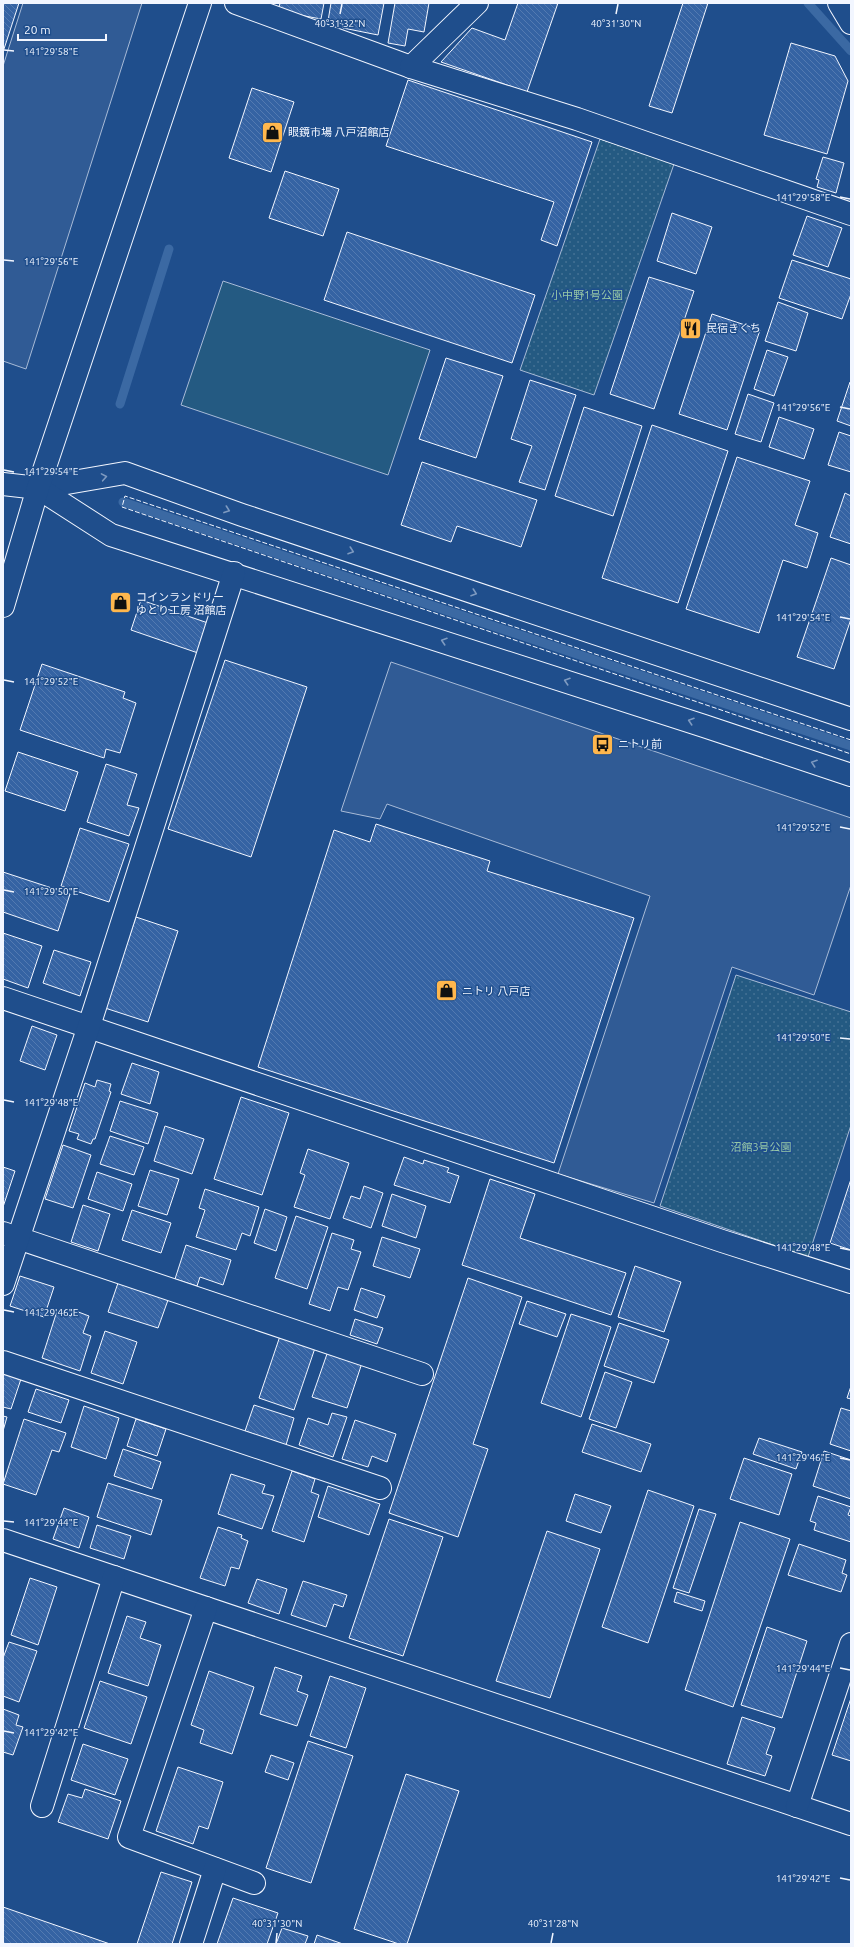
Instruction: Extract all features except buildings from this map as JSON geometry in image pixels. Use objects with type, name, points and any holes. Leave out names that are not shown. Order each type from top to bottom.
[{"type":"street","points":[[3,606],[38,488],[200,3]]},
{"type":"street","points":[[236,3],[411,67],[576,119],[851,214]]},
{"type":"street","points":[[411,67],[477,3]]},
{"type":"street","points":[[838,3],[851,23]]},
{"type":"street","points":[[3,484],[38,488],[125,473],[242,515],[851,719]]},
{"type":"street","points":[[38,488],[111,535],[234,573],[851,775]]},
{"type":"street","points":[[3,1284],[11,1236],[89,1026],[234,573]]},
{"type":"street","points":[[3,998],[714,1239],[851,1282]]},
{"type":"street","points":[[11,1236],[422,1374]]},
{"type":"street","points":[[3,1362],[380,1488]]},
{"type":"street","points":[[3,1540],[851,1824]]},
{"type":"street","points":[[42,1806],[114,1577]]},
{"type":"street","points":[[206,1608],[129,1837],[254,1883]]},
{"type":"street","points":[[797,1806],[851,1644]]},
{"type":"street","points":[[191,1944],[215,1869]]},
{"type":"green space","name":"小中野1号公園","points":[[600,139],[674,164],[594,395],[520,370]]},
{"type":"green space","points":[[223,281],[430,350],[388,475],[181,405]]},
{"type":"green space","name":"沼館3号公園","points":[[736,975],[851,1012],[851,1125],[808,1257],[660,1206]]},
{"type":"shaded area","points":[[23,3],[142,3],[26,369],[3,361],[3,66]]},
{"type":"shaded area","points":[[391,662],[851,818],[851,885],[814,995],[732,967],[654,1203],[558,1174],[650,896],[387,804],[380,819],[341,811]]},
{"type":"waterway","points":[[808,3],[851,51]]},
{"type":"waterway","points":[[120,404],[169,249]]},
{"type":"waterway","points":[[123,502],[851,746]]},
{"type":"fence","points":[[851,740],[125,496],[122,507],[851,754]]},
{"type":"place","name":"眼鏡市場 八戸沼館店","points":[[273,132]]},
{"type":"place","name":"民宿きくち","points":[[690,328]]},
{"type":"place","name":"コインランドリー ゆとり工房 沼館店","points":[[120,603]]},
{"type":"place","name":"ニトリ前","points":[[602,744]]},
{"type":"place","name":"ニトリ 八戸店","points":[[447,991]]}]
